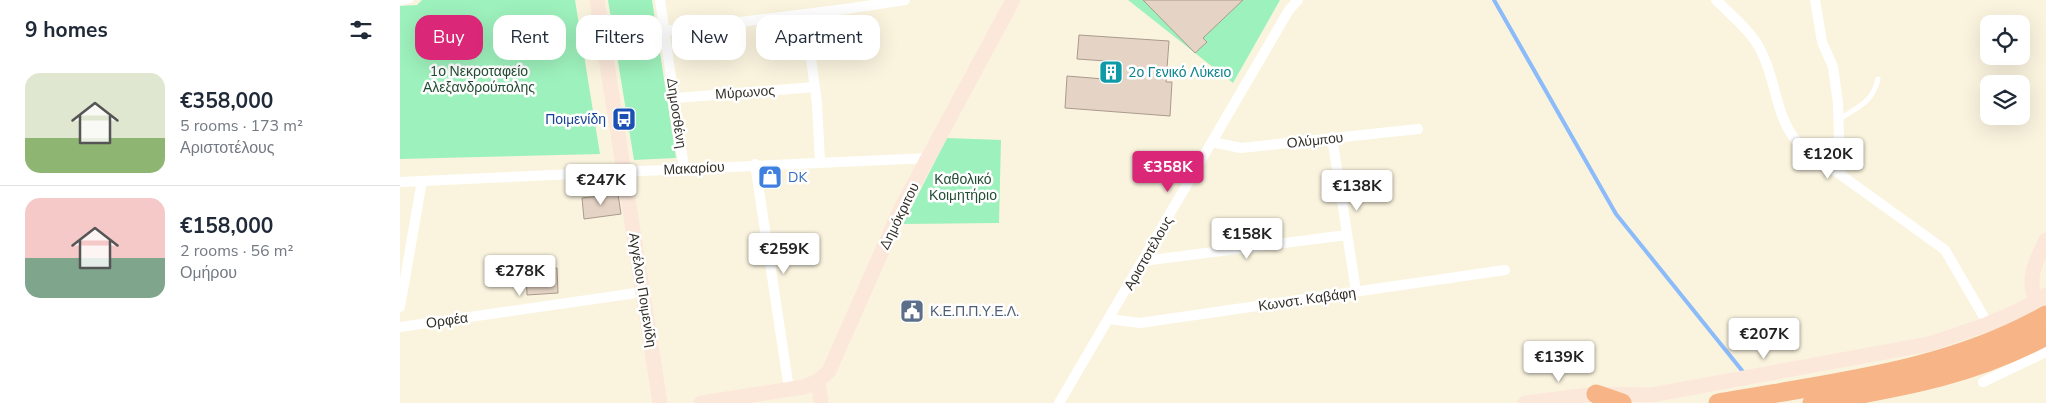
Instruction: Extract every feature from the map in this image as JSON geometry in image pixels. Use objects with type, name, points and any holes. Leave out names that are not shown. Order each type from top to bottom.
[{"type":"highway","points":[[1812,403],[1888,381],[2003,336],[2043,304]]},
{"type":"highway","points":[[1718,403],[1963,372],[2010,354],[2046,336]]},
{"type":"highway","points":[[1596,394],[1622,403]]},
{"type":"street","name":"Αγγέλου Ποιμενίδη","points":[[597,0],[660,403]]},
{"type":"street","name":"Δημοσθένη","points":[[660,0],[676,98],[684,168]]},
{"type":"street","points":[[665,31],[805,14],[845,5],[905,0]]},
{"type":"street","name":"Δημόκριτου","points":[[818,381],[831,367],[895,221],[1013,0]]},
{"type":"street","name":"Αριστοτέλους","points":[[1060,403],[1289,10],[1298,0]]},
{"type":"street","points":[[1716,0],[1749,34],[1760,50],[1785,125],[1792,138],[1802,148],[1840,173],[1945,250],[1988,324]]},
{"type":"street","points":[[1815,0],[1822,42],[1833,67],[1840,119],[1840,173]]},
{"type":"street","points":[[805,14],[815,87],[820,162]]},
{"type":"street","name":"Μύρωνος","points":[[676,98],[815,87]]},
{"type":"street","name":"Ολύμπου","points":[[1212,142],[1241,148],[1418,129]]},
{"type":"street","points":[[1332,138],[1356,291]]},
{"type":"street","name":"Μακαρίου","points":[[400,182],[755,164],[929,158]]},
{"type":"street","points":[[755,164],[789,389]]},
{"type":"street","points":[[400,308],[422,182]]},
{"type":"street","points":[[1143,261],[1347,235]]},
{"type":"street","points":[[1525,403],[1596,394],[1651,395],[1929,344],[2043,304],[2032,292],[2031,279],[2034,265],[2046,240]]},
{"type":"street","name":"Κωνστ. Καβάφη","points":[[1109,319],[1140,323],[1505,270]]},
{"type":"street","name":"Ορφέα","points":[[400,326],[643,292]]},
{"type":"street","points":[[1983,382],[2046,352]]},
{"type":"street","points":[[701,403],[808,386],[818,381],[821,403]]},
{"type":"lane","points":[[400,3],[411,0]]},
{"type":"lane","points":[[1840,119],[1869,101],[1878,79]]},
{"type":"green space","name":"1ο Νεκροταφείο Αλεξανδρούπολης","points":[[422,0],[575,0],[577,15],[576,60],[585,60],[600,154],[400,159],[400,6],[417,5]]},
{"type":"green space","points":[[608,0],[652,0],[654,15],[610,15]]},
{"type":"green space","points":[[1128,0],[1280,0],[1233,83]]},
{"type":"green space","points":[[618,60],[661,60],[676,158],[634,160]]},
{"type":"green space","name":"Καθολικό Κοιμητήριο","points":[[947,138],[1001,140],[999,223],[903,224]]},
{"type":"building","points":[[1143,0],[1243,0],[1203,38],[1207,42],[1195,53]]},
{"type":"building","name":"2ο Γενικό Λύκειο","points":[[1079,35],[1169,41],[1166,82],[1172,82],[1170,116],[1065,108],[1067,76],[1104,79],[1106,61],[1077,59]]},
{"type":"building","points":[[618,194],[621,214],[584,219],[582,198]]},
{"type":"building","points":[[557,268],[558,293],[527,295],[526,270]]},
{"type":"waterway","points":[[1494,0],[1616,214],[1744,373]]},
{"type":"place","name":"2ο Γενικό Λύκειο","points":[[1111,72]]},
{"type":"place","name":"Ποιμενίδη","points":[[624,119]]},
{"type":"place","name":"DK","points":[[770,177]]},
{"type":"place","name":"Κ.Ε.Π.Π.Υ.Ε.Λ.","points":[[912,311]]}]
